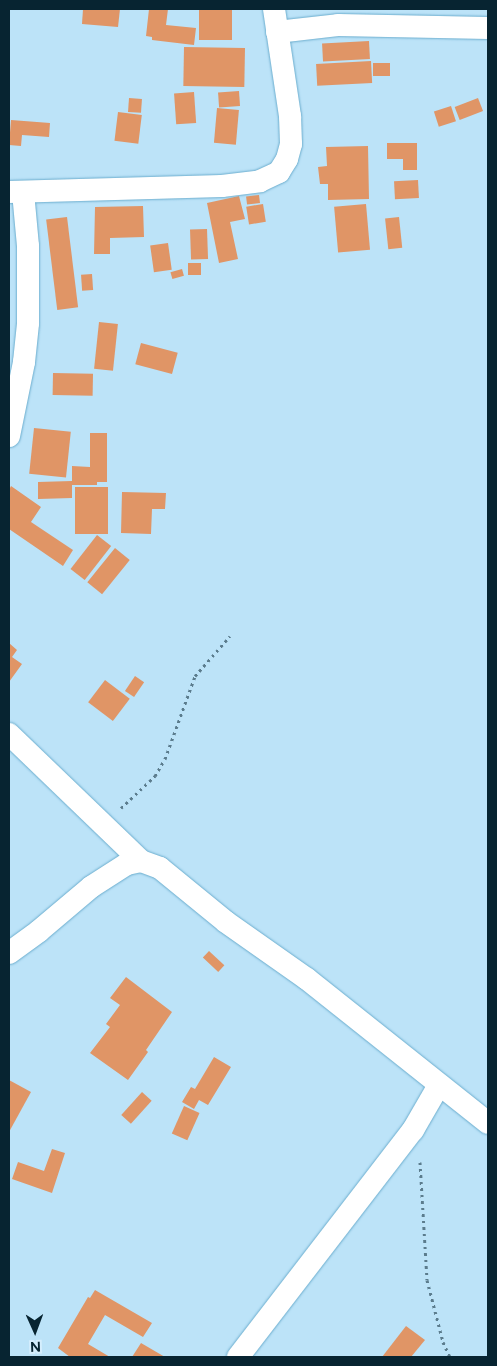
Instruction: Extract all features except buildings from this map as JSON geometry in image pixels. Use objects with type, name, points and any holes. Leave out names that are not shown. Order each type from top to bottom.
[{"type":"street","points":[[9,436],[24,362],[28,323],[28,246],[16,192],[222,186],[260,182],[279,172],[287,159],[291,144],[290,116],[274,9]]},
{"type":"street","points":[[277,32],[338,25],[488,28]]},
{"type":"street","points":[[9,734],[103,822],[140,861],[160,868],[226,922],[307,979],[488,1123]]},
{"type":"street","points":[[9,953],[91,887],[127,864],[140,861]]},
{"type":"street","points":[[238,1357],[413,1130],[439,1085]]},
{"type":"path","points":[[103,822],[136,797],[155,776],[165,759],[195,676],[230,636]]},
{"type":"path","points":[[413,1130],[419,1155],[423,1189],[424,1254],[427,1280],[443,1342],[450,1357]]}]
